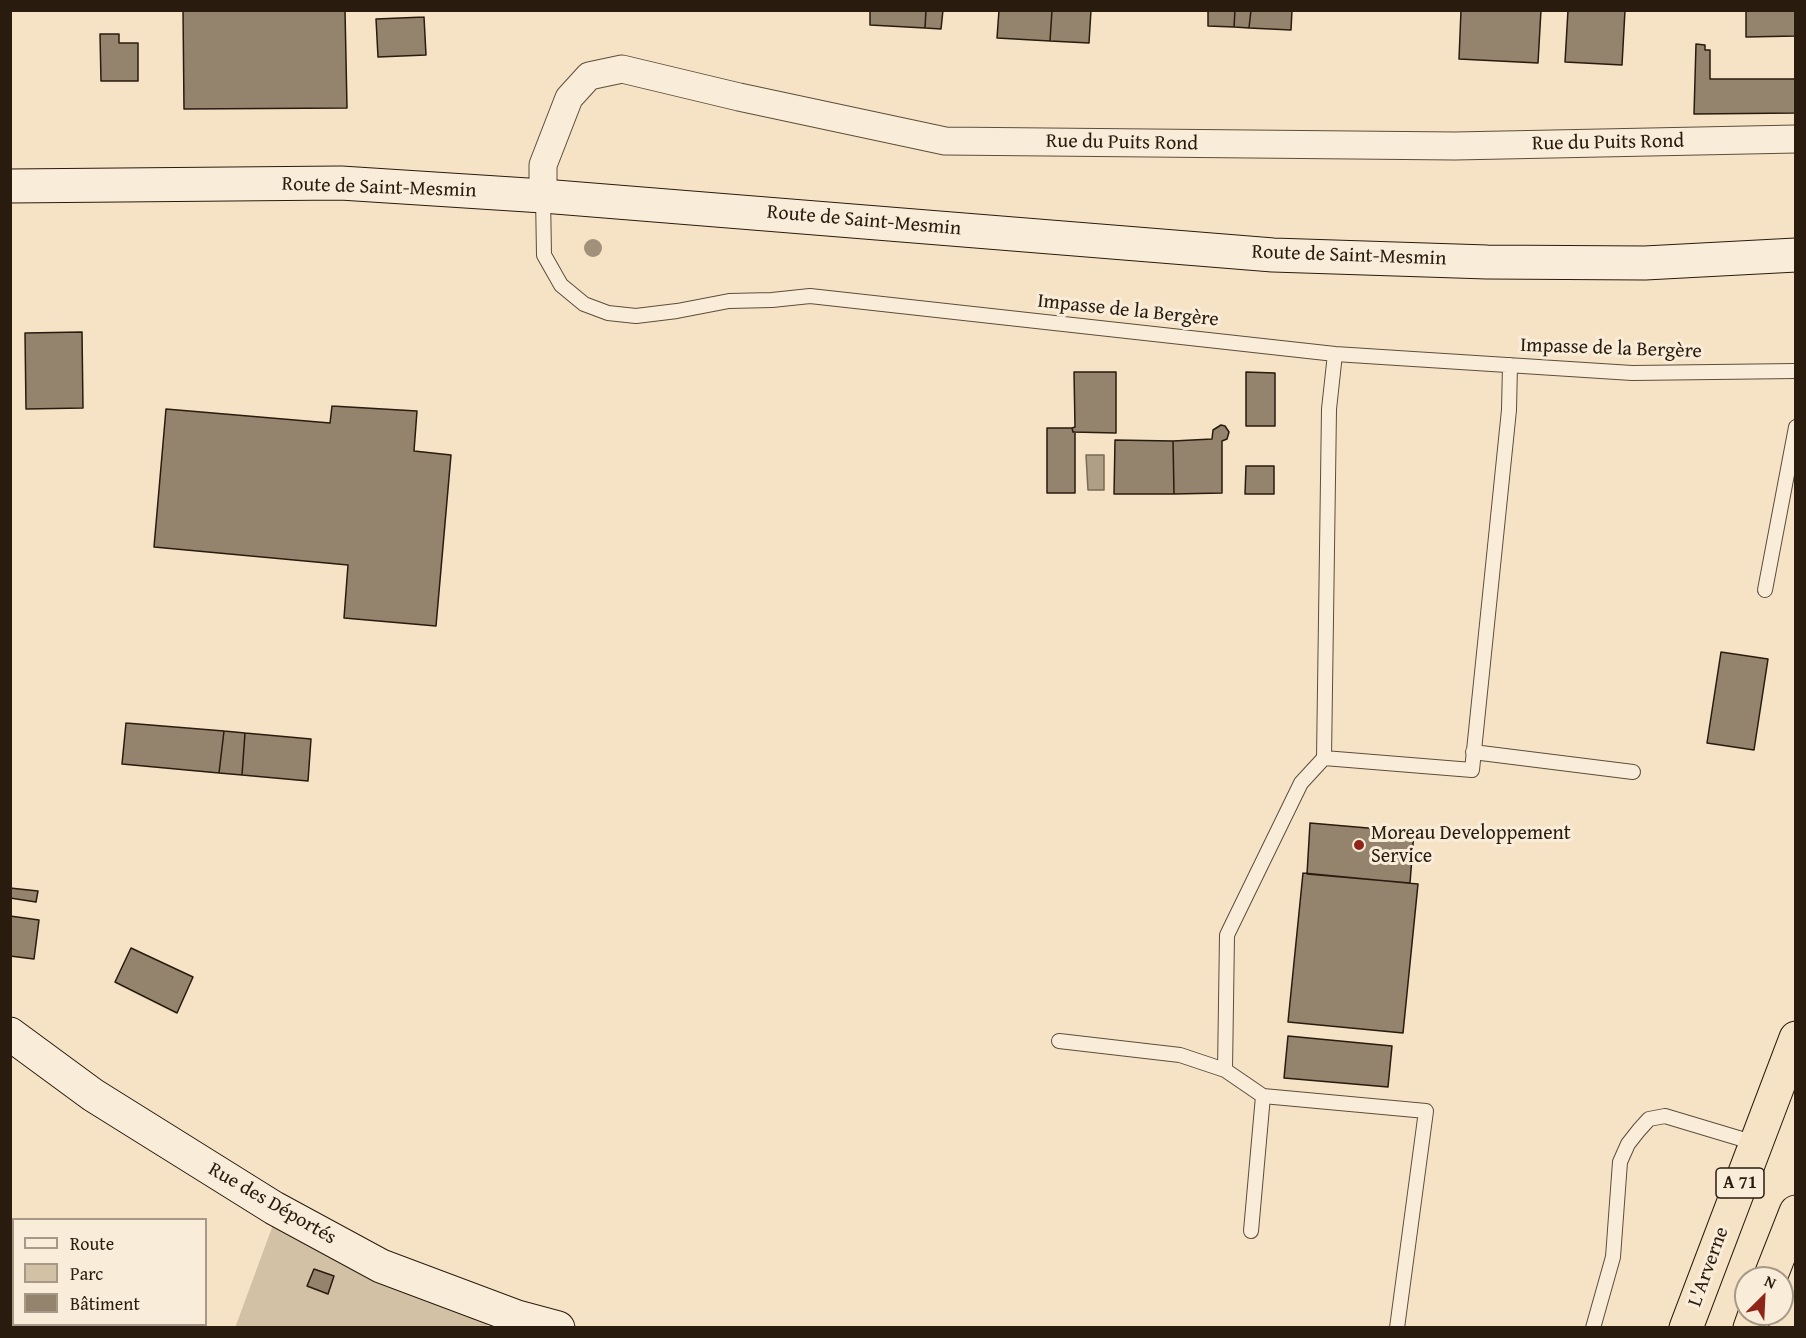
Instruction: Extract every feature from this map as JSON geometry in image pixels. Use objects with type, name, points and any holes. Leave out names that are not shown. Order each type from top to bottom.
[{"type":"highway","name":"L'Arverne","points":[[1686,1328],[1796,1038]]},
{"type":"highway","points":[[1775,1266],[1796,1212]]},
{"type":"main road","name":"Route de Saint-Mesmin","points":[[10,186],[341,183],[543,195],[1273,255],[1487,262],[1645,263],[1796,255]]},
{"type":"main road","name":"Rue des Déportés","points":[[10,1034],[93,1095],[274,1208],[342,1245],[392,1270],[517,1317],[558,1328]]},
{"type":"street","name":"Rue du Puits Rond","points":[[543,195],[543,165],[569,98],[589,76],[622,69],[739,97],[945,141],[1455,146],[1796,139]]},
{"type":"lane","name":"Impasse de la Bergère","points":[[543,195],[544,255],[561,285],[584,304],[608,313],[636,315],[729,302],[810,296],[1335,354],[1632,373],[1796,371]]},
{"type":"lane","points":[[1225,1070],[1227,935],[1301,783],[1324,758],[1329,409],[1335,354]]},
{"type":"lane","points":[[1324,758],[1472,770],[1509,410],[1510,365]]},
{"type":"lane","points":[[1765,590],[1796,427]]},
{"type":"lane","points":[[1473,752],[1633,772]]},
{"type":"lane","points":[[1059,1041],[1180,1055],[1225,1070],[1263,1096],[1426,1111],[1397,1328]]},
{"type":"lane","points":[[1251,1231],[1263,1096]]},
{"type":"lane","points":[[1593,1328],[1613,1257],[1620,1162],[1628,1144],[1639,1130],[1649,1119],[1665,1116],[1755,1143]]},
{"type":"green space","points":[[274,1222],[488,1324],[486,1328],[235,1328]]},
{"type":"shaded area","points":[[1086,455],[1104,455],[1104,490],[1088,490]]},
{"type":"building","points":[[183,10],[345,10],[347,108],[184,109]]},
{"type":"building","points":[[870,10],[926,10],[925,28],[870,25]]},
{"type":"building","points":[[926,10],[943,10],[941,29],[925,28]]},
{"type":"building","points":[[999,10],[1052,10],[1050,41],[997,38]]},
{"type":"building","points":[[1052,10],[1091,10],[1089,43],[1050,41]]},
{"type":"building","points":[[1208,10],[1235,10],[1234,27],[1208,26]]},
{"type":"building","points":[[1235,10],[1251,10],[1249,28],[1234,27]]},
{"type":"building","points":[[1251,10],[1292,10],[1291,30],[1249,28]]},
{"type":"building","points":[[1461,10],[1541,10],[1538,63],[1459,59]]},
{"type":"building","points":[[1568,10],[1625,10],[1622,65],[1565,62]]},
{"type":"building","points":[[1746,10],[1796,10],[1796,36],[1746,37]]},
{"type":"building","points":[[424,17],[426,55],[378,57],[376,19]]},
{"type":"building","points":[[100,34],[119,34],[119,43],[138,43],[138,81],[101,81]]},
{"type":"building","points":[[1696,44],[1705,45],[1705,50],[1710,50],[1710,79],[1796,79],[1796,113],[1694,114]]},
{"type":"building","points":[[82,332],[83,408],[26,409],[25,333]]},
{"type":"building","points":[[1074,372],[1116,372],[1116,433],[1073,432],[1072,428],[1075,427]]},
{"type":"building","points":[[1246,372],[1275,373],[1275,426],[1246,426]]},
{"type":"building","points":[[332,406],[417,411],[414,451],[451,455],[436,626],[344,618],[348,565],[154,547],[166,409],[330,423]]},
{"type":"building","points":[[1221,425],[1225,426],[1229,432],[1227,439],[1222,441],[1222,493],[1174,494],[1173,441],[1212,439],[1213,430]]},
{"type":"building","points":[[1047,428],[1072,428],[1075,432],[1075,493],[1047,493]]},
{"type":"building","points":[[1115,440],[1173,441],[1174,494],[1114,494]]},
{"type":"building","points":[[1246,466],[1274,466],[1274,494],[1245,494]]},
{"type":"building","points":[[1721,652],[1768,659],[1754,750],[1707,743]]},
{"type":"building","points":[[126,723],[224,731],[219,773],[122,764]]},
{"type":"building","points":[[224,731],[245,733],[242,775],[219,773]]},
{"type":"building","points":[[245,733],[311,739],[308,781],[242,775]]},
{"type":"building","points":[[1310,823],[1414,832],[1410,883],[1307,874]]},
{"type":"building","points":[[1303,873],[1418,884],[1403,1033],[1288,1022]]},
{"type":"building","points":[[10,888],[38,891],[36,902],[10,898]]},
{"type":"building","points":[[10,916],[39,920],[34,959],[10,956]]},
{"type":"building","points":[[131,948],[193,977],[177,1013],[115,982]]},
{"type":"building","points":[[1288,1036],[1392,1046],[1388,1087],[1284,1078]]},
{"type":"building","points":[[314,1269],[334,1276],[328,1294],[307,1286]]},
{"type":"place","name":"Moreau Developpement Service","points":[[1359,845]]}]
